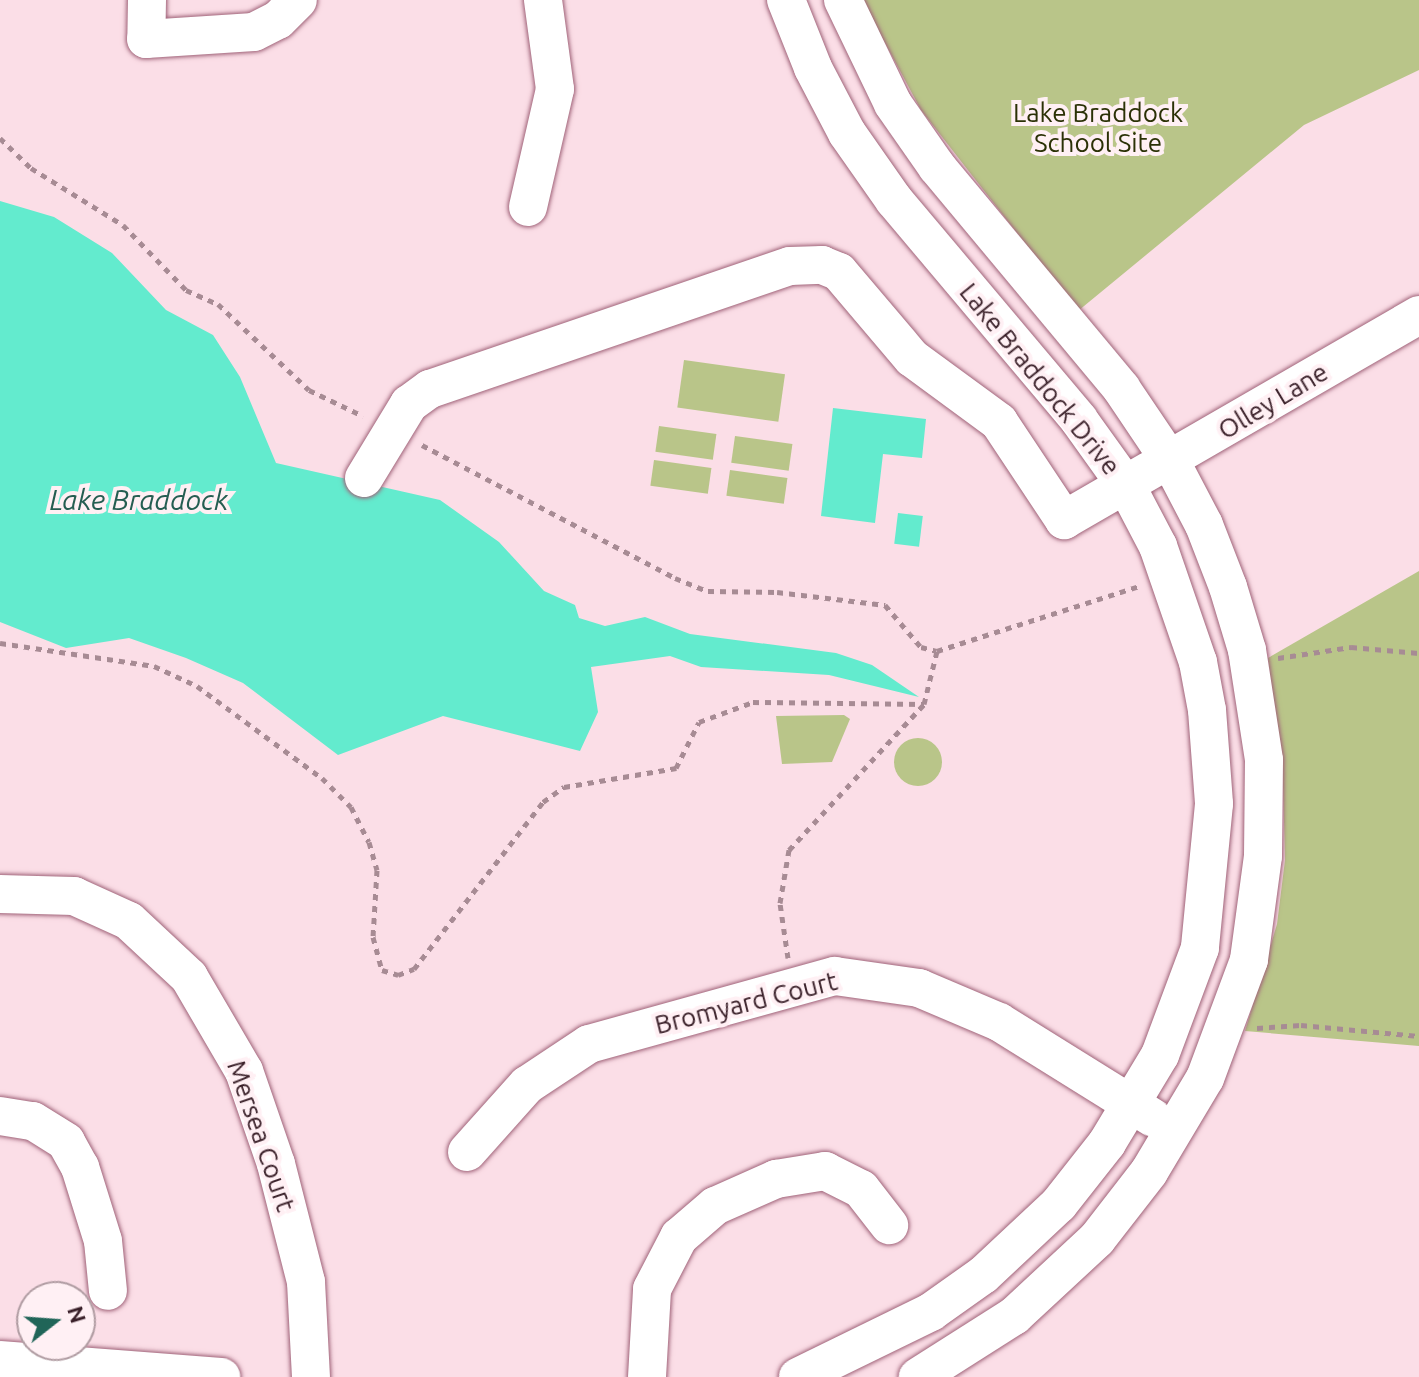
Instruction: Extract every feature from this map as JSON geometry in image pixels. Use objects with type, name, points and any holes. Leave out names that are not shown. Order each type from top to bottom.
[{"type":"street","points":[[147,0],[146,39],[254,32],[278,20],[298,0]]},
{"type":"street","points":[[528,207],[555,89],[543,0]]},
{"type":"street","name":"Lake Braddock Drive","points":[[786,0],[813,68],[855,144],[1127,487],[1170,577],[1207,710],[1213,763],[1212,853],[1200,948],[1160,1055],[1132,1105],[1059,1204],[983,1275],[919,1319],[798,1377]]},
{"type":"street","name":"Lake Braddock Drive","points":[[843,0],[901,117],[1121,388],[1171,462],[1204,525],[1249,662],[1264,760],[1263,856],[1249,960],[1205,1078],[1175,1131],[1125,1204],[1058,1278],[1014,1316],[918,1377]]},
{"type":"street","name":"Olley Lane","points":[[392,430],[409,404],[430,389],[790,266],[822,265],[839,272],[912,358],[999,422],[1064,520],[1171,462],[1419,315]]},
{"type":"street","points":[[364,478],[392,430]]},
{"type":"street","name":"Mersea Court","points":[[0,894],[74,896],[129,921],[189,977],[244,1071],[276,1164],[306,1282],[311,1377]]},
{"type":"street","name":"Bromyard Court","points":[[467,1152],[527,1085],[589,1044],[835,976],[919,988],[999,1022],[1175,1131]]},
{"type":"street","points":[[0,1116],[33,1121],[66,1142],[80,1167],[103,1241],[108,1291]]},
{"type":"street","points":[[647,1377],[652,1289],[679,1237],[715,1206],[776,1179],[825,1171],[861,1189],[889,1225]]},
{"type":"street","points":[[0,1360],[221,1377]]},
{"type":"path","points":[[0,138],[31,168],[123,225],[186,290],[218,304],[309,390],[675,578],[708,591],[777,592],[885,605],[921,647],[937,651],[1170,577]]},
{"type":"path","points":[[0,643],[154,666],[197,686],[322,778],[351,807],[369,842],[377,870],[373,937],[382,970],[398,975],[414,969],[543,802],[564,787],[676,768],[699,722],[753,702],[924,704]]},
{"type":"path","points":[[1249,662],[1351,647],[1419,653]]},
{"type":"path","points":[[795,987],[780,903],[789,850],[924,704],[937,651]]},
{"type":"path","points":[[1228,1023],[1419,1036]]},
{"type":"green space","name":"Lake Braddock School Site","points":[[862,0],[1419,0],[1419,70],[1304,125],[1078,311],[921,110]]},
{"type":"green space","points":[[684,360],[785,374],[778,422],[677,408]]},
{"type":"green space","points":[[659,426],[716,434],[713,460],[655,452]]},
{"type":"green space","points":[[735,436],[792,444],[789,471],[731,463]]},
{"type":"green space","points":[[654,460],[711,468],[708,494],[650,486]]},
{"type":"green space","points":[[730,470],[787,478],[784,504],[726,496]]},
{"type":"green space","points":[[1419,571],[1419,1046],[1245,1031],[1277,924],[1285,860],[1283,783],[1268,658]]},
{"type":"green space","points":[[844,715],[850,719],[832,762],[782,764],[776,716]]},
{"type":"green space","points":[[918,738],[935,745],[942,762],[935,779],[918,786],[901,779],[894,762],[901,745]]},
{"type":"water","name":"Lake Braddock","points":[[0,201],[54,217],[112,253],[166,310],[213,335],[240,377],[276,463],[440,500],[499,542],[544,591],[575,605],[579,618],[605,626],[645,617],[690,634],[836,653],[872,665],[919,697],[829,675],[701,667],[670,656],[591,667],[598,712],[580,751],[443,716],[338,755],[243,683],[186,658],[129,638],[66,648],[0,622]]},
{"type":"water","points":[[833,408],[926,419],[922,458],[883,454],[875,523],[821,516]]},
{"type":"water","points":[[898,513],[923,516],[919,547],[894,544]]}]
